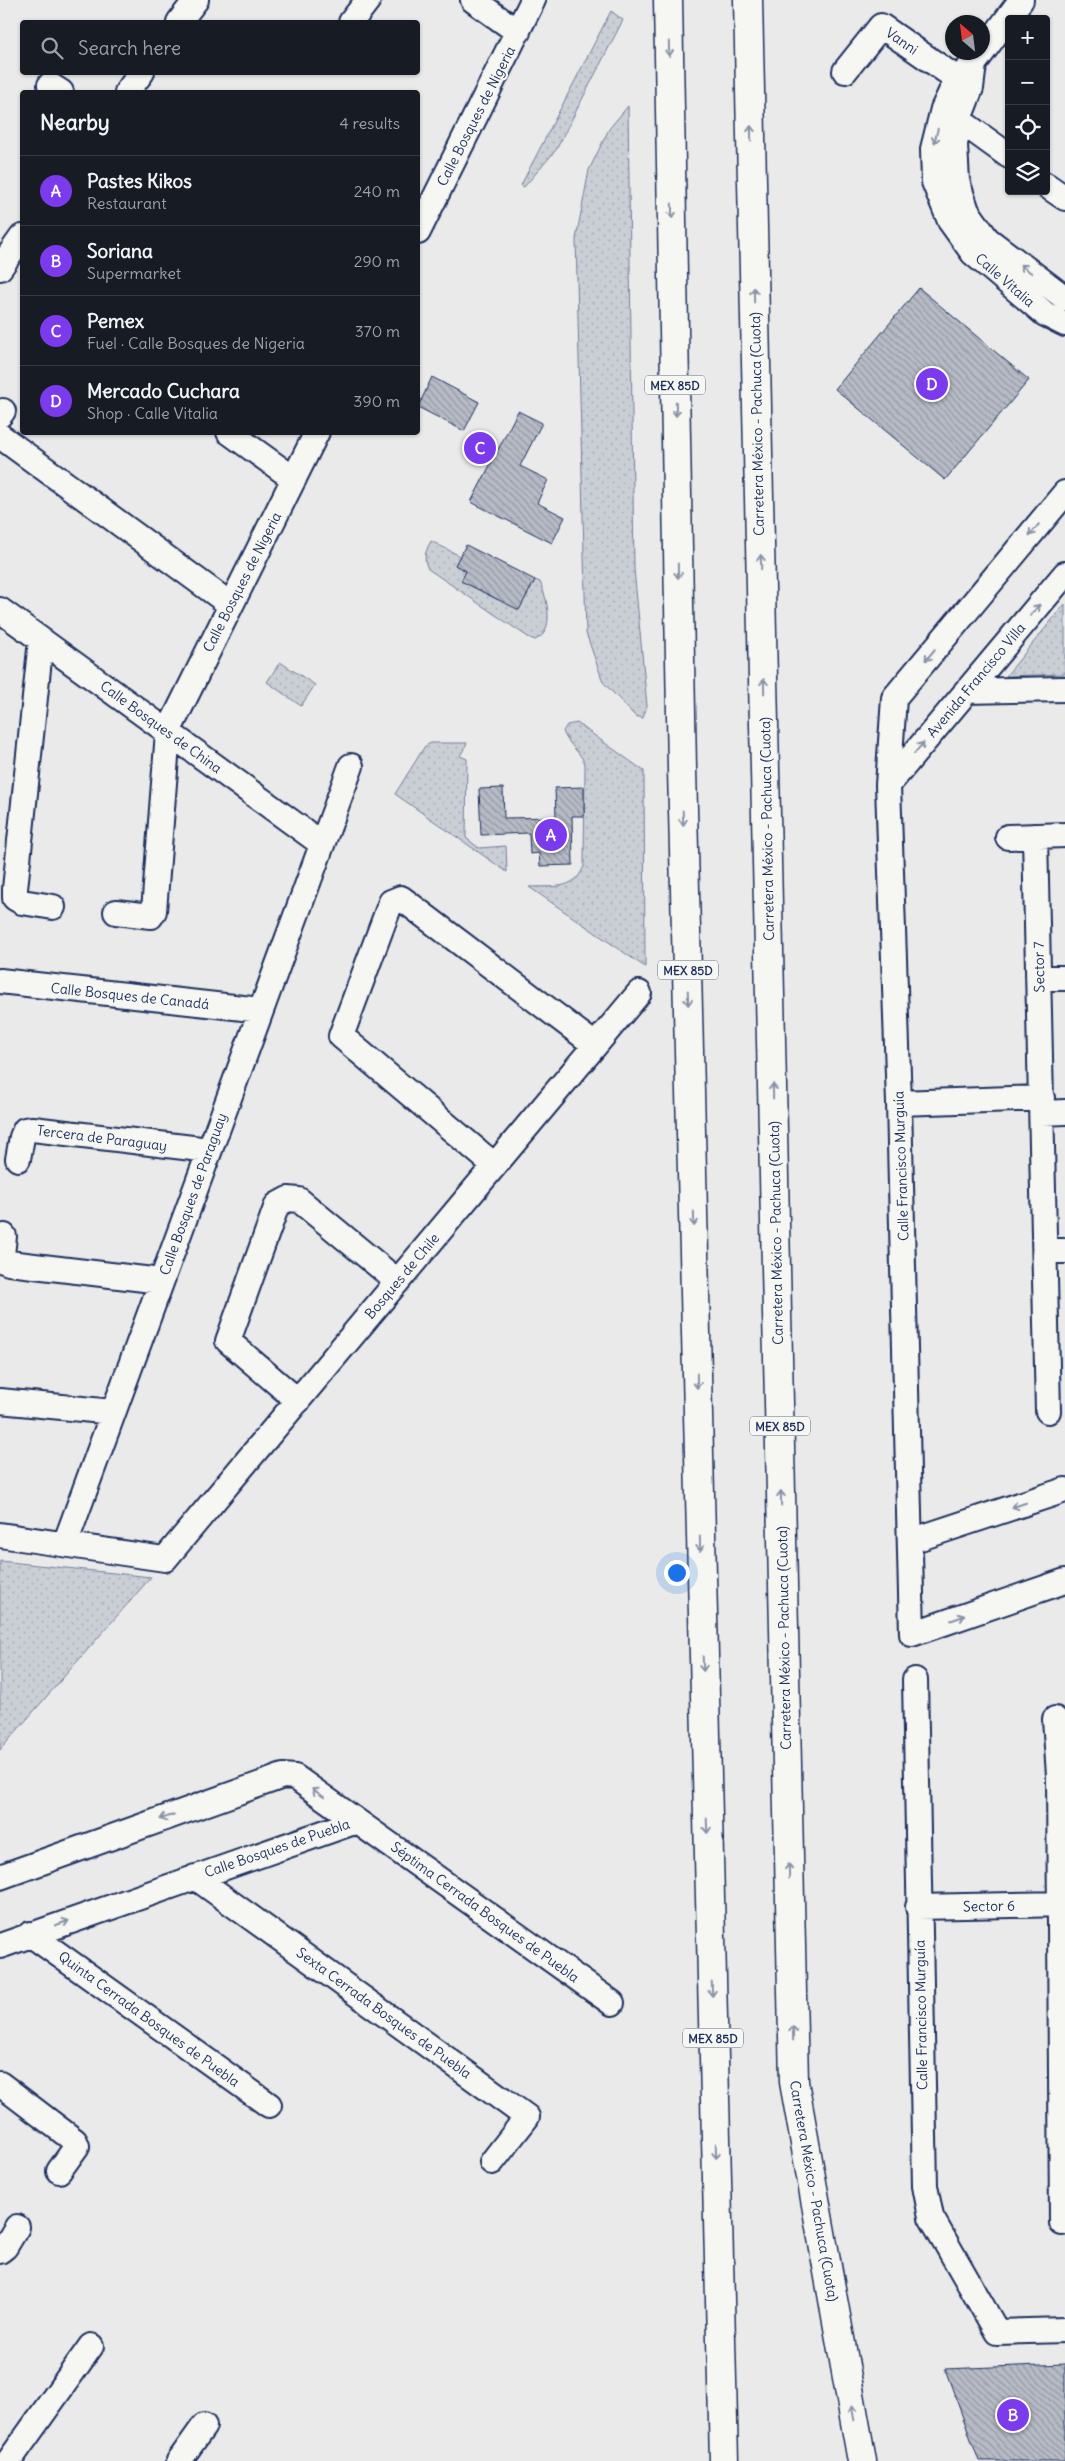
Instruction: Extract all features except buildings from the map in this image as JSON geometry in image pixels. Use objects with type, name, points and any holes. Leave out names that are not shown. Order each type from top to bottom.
[{"type":"highway","name":"MEX 85D","points":[[668,0],[682,759],[724,2461]]},
{"type":"highway","name":"Carretera México - Pachuca (Cuota)","points":[[748,0],[794,2082],[862,2461]]},
{"type":"street","points":[[181,20],[196,0]]},
{"type":"street","points":[[353,20],[368,0]]},
{"type":"street","points":[[473,0],[518,32]]},
{"type":"street","name":"Calle Bosques de Nigeria","points":[[420,228],[534,0]]},
{"type":"street","name":"Calle Vitalia","points":[[1021,0],[967,77],[933,149],[934,182],[950,221],[980,246],[1045,314],[1065,324]]},
{"type":"street","name":"Vanni","points":[[845,71],[881,26],[967,77]]},
{"type":"street","points":[[128,90],[140,75]]},
{"type":"street","points":[[951,114],[1005,153]]},
{"type":"street","points":[[1050,187],[1065,198]]},
{"type":"street","points":[[0,268],[20,240]]},
{"type":"street","name":"Calle Vitalia","points":[[980,246],[1065,298]]},
{"type":"street","points":[[233,435],[294,479]]},
{"type":"street","name":"Calle Bosques de Nigeria","points":[[168,732],[316,435]]},
{"type":"street","points":[[0,436],[231,605]]},
{"type":"street","name":"Calle Francisco Murguía","points":[[1065,493],[894,698],[888,785],[912,1541],[912,1634],[1065,1580]]},
{"type":"street","name":"Avenida Francisco Villa","points":[[888,785],[1065,574]]},
{"type":"street","name":"Calle Bosques de China","points":[[0,610],[322,844]]},
{"type":"street","points":[[41,640],[15,890],[16,898],[22,902],[53,907]]},
{"type":"street","points":[[966,691],[1065,689]]},
{"type":"street","points":[[116,912],[151,916],[154,911],[168,732]]},
{"type":"street","name":"Calle Bosques de Paraguay","points":[[65,1544],[351,766]]},
{"type":"street","points":[[1008,836],[1065,835]]},
{"type":"street","name":"Sector 7","points":[[1035,836],[1039,978],[1050,1108],[1055,1251],[1056,1341],[1048,1411]]},
{"type":"street","points":[[494,1165],[341,1036],[391,902],[401,898],[595,1045]]},
{"type":"street","points":[[1039,978],[1065,978]]},
{"type":"street","name":"Calle Bosques de Canadá","points":[[0,981],[261,1010]]},
{"type":"street","name":"Bosques de Chile","points":[[65,1544],[165,1559],[639,993]]},
{"type":"street","points":[[899,1102],[1050,1108]]},
{"type":"street","name":"Tercera de Paraguay","points":[[18,1159],[25,1130],[33,1129],[209,1150]]},
{"type":"street","points":[[298,1400],[228,1341],[278,1205],[288,1199],[299,1200],[397,1281]]},
{"type":"street","points":[[4,1236],[2,1256],[4,1261],[9,1263],[161,1281]]},
{"type":"street","points":[[0,1401],[113,1412]]},
{"type":"street","points":[[912,1541],[1065,1490]]},
{"type":"street","points":[[0,1535],[65,1544]]},
{"type":"street","name":"Calle Francisco Murguía","points":[[915,1680],[925,2186],[931,2217],[997,2332],[1065,2330]]},
{"type":"street","points":[[1059,1734],[1062,1775],[1062,2223]]},
{"type":"street","name":"Calle Bosques de Puebla","points":[[0,1877],[282,1776],[295,1777],[358,1821]]},
{"type":"street","name":"Calle Bosques de Puebla","points":[[0,1946],[358,1821]]},
{"type":"street","name":"Séptima Cerrada Bosques de Puebla","points":[[358,1821],[612,2003]]},
{"type":"street","name":"Sexta Cerrada Bosques de Puebla","points":[[195,1877],[527,2117],[492,2162]]},
{"type":"street","name":"Sector 6","points":[[918,1907],[1062,1905]]},
{"type":"street","name":"Quinta Cerrada Bosques de Puebla","points":[[30,1934],[269,2105]]},
{"type":"street","points":[[0,2084],[75,2141],[77,2146],[59,2172]]},
{"type":"street","points":[[0,2251],[5,2248],[17,2227]]},
{"type":"street","points":[[10,2461],[91,2346]]},
{"type":"street","points":[[179,2461],[204,2426]]},
{"type":"shaded area","points":[[611,11],[623,20],[556,150],[524,187],[521,185]]},
{"type":"shaded area","points":[[628,106],[634,569],[647,706],[643,718],[635,716],[603,682],[586,633],[576,239],[589,170],[609,129]]},
{"type":"shaded area","points":[[431,541],[460,556],[455,565],[466,571],[462,581],[498,600],[529,591],[535,580],[540,582],[548,614],[546,630],[542,636],[535,640],[528,637],[428,569],[425,555]]},
{"type":"shaded area","points":[[1065,604],[1065,674],[1006,676]]},
{"type":"shaded area","points":[[280,662],[315,685],[301,706],[267,682]]},
{"type":"shaded area","points":[[577,723],[644,771],[645,967],[529,887],[562,886],[575,880],[584,866],[585,764],[567,740],[563,731],[567,725]]},
{"type":"shaded area","points":[[431,743],[467,743],[460,756],[467,759],[466,838],[479,848],[506,846],[507,872],[395,794],[425,746]]},
{"type":"shaded area","points":[[0,1561],[151,1577],[0,1750]]},
{"type":"place","name":"Mercado Cuchara","points":[[932,384]]},
{"type":"place","name":"Pemex","points":[[480,448]]},
{"type":"place","name":"Pastes Kikos","points":[[551,835]]},
{"type":"place","name":"Soriana","points":[[1013,2415]]}]
